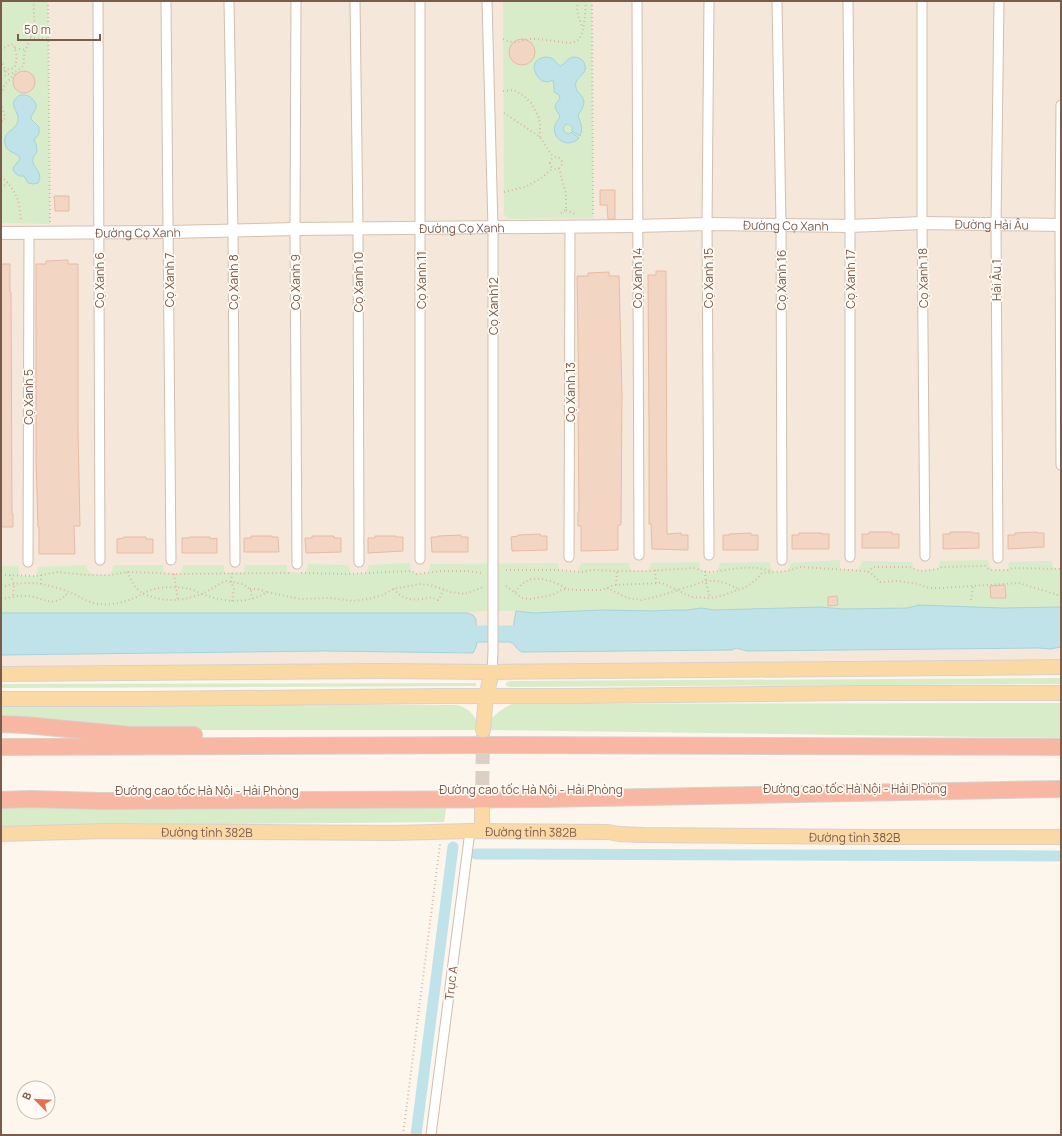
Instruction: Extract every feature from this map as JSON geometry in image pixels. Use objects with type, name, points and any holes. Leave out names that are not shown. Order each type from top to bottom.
[{"type":"highway","points":[[1,724],[130,735],[576,735],[1043,747]]},
{"type":"highway","points":[[1,747],[484,745],[1061,747]]},
{"type":"highway","points":[[1,800],[543,799],[1061,788]]},
{"type":"highway","name":"Đường cao tốc Hà Nội - Hải Phòng","points":[[1,791],[1061,788]]},
{"type":"main road","points":[[1,674],[380,671],[492,672],[1061,667]]},
{"type":"main road","points":[[483,730],[486,696],[492,672]]},
{"type":"main road","points":[[1,699],[1061,693]]},
{"type":"main road","points":[[476,831],[482,806]]},
{"type":"main road","name":"Đường tỉnh 382B","points":[[1,834],[106,831],[394,833],[476,831],[608,832],[651,836],[1061,837]]},
{"type":"street","name":"Cọ Xanh 6","points":[[98,1],[100,560]]},
{"type":"street","name":"Cọ Xanh 7","points":[[166,1],[171,560]]},
{"type":"street","name":"Cọ Xanh 8","points":[[229,1],[233,230],[235,562]]},
{"type":"street","name":"Cọ Xanh 9","points":[[296,1],[296,570]]},
{"type":"street","name":"Cọ Xanh 10","points":[[355,1],[358,229],[359,562]]},
{"type":"street","name":"Cọ Xanh 11","points":[[420,1],[420,559]]},
{"type":"street","name":"Cọ Xanh12","points":[[488,1],[493,228],[492,672]]},
{"type":"street","name":"Cọ Xanh 14","points":[[637,1],[639,555]]},
{"type":"street","name":"Cọ Xanh 15","points":[[709,1],[707,224],[709,555]]},
{"type":"street","name":"Cọ Xanh 16","points":[[777,1],[781,226],[782,560]]},
{"type":"street","name":"Cọ Xanh 17","points":[[848,1],[850,557]]},
{"type":"street","name":"Cọ Xanh 18","points":[[922,1],[925,556]]},
{"type":"street","name":"Hải Âu 1","points":[[998,558],[996,223],[999,1]]},
{"type":"street","points":[[1061,105],[1061,465]]},
{"type":"street","name":"Đường Cọ Xanh","points":[[1,233],[25,228],[99,232],[169,232],[233,230],[493,228],[574,223],[637,226],[707,224],[850,226],[922,223]]},
{"type":"street","name":"Cọ Xanh 13","points":[[569,557],[574,223]]},
{"type":"street","name":"Đường Hải Âu","points":[[922,223],[1061,225]]},
{"type":"street","name":"Cọ Xanh 5","points":[[25,228],[28,562]]},
{"type":"street","name":"Trục A","points":[[431,1135],[476,831]]},
{"type":"path","points":[[1,94],[5,84],[24,65],[23,60],[25,50],[34,29],[34,1]]},
{"type":"path","points":[[48,1],[50,224]]},
{"type":"path","points":[[578,1],[577,10],[582,27]]},
{"type":"path","points":[[503,40],[518,42],[530,39],[571,43],[576,41],[580,38],[586,1]]},
{"type":"path","points":[[592,1],[593,218]]},
{"type":"path","points":[[30,38],[49,39]]},
{"type":"path","points":[[1,50],[13,44],[15,48],[25,50]]},
{"type":"path","points":[[1,72],[14,68],[17,61],[15,48]]},
{"type":"path","points":[[1,60],[7,75]]},
{"type":"path","points":[[1,78],[18,71]]},
{"type":"path","points":[[504,91],[514,90],[524,96],[531,103],[539,118],[540,137]]},
{"type":"path","points":[[1,103],[5,117],[4,121],[1,121]]},
{"type":"path","points":[[504,113],[540,137],[553,157]]},
{"type":"path","points":[[553,157],[557,156],[562,160],[563,163],[559,168]]},
{"type":"path","points":[[553,157],[550,163],[553,168]]},
{"type":"path","points":[[504,192],[525,187],[540,179],[553,168],[559,168]]},
{"type":"path","points":[[559,168],[566,194],[566,210]]},
{"type":"path","points":[[1,176],[16,192],[25,228]]},
{"type":"path","points":[[1,188],[8,183]]},
{"type":"path","points":[[559,219],[562,212],[566,210]]},
{"type":"path","points":[[566,210],[575,214],[574,223]]},
{"type":"path","points":[[868,572],[873,567],[909,567],[920,571],[938,569],[942,566],[986,566],[990,570],[1008,570],[1013,568],[1061,569]]},
{"type":"path","points":[[506,570],[559,570],[582,572],[592,570],[616,571],[695,568],[701,571],[714,572],[757,567],[773,572]]},
{"type":"path","points":[[506,586],[522,598],[532,599],[552,595],[563,589],[601,590],[614,585],[662,583],[692,597],[710,598],[724,595],[746,587],[756,580],[762,573],[787,571],[801,567],[864,570],[871,573],[880,582],[918,584],[928,588],[973,587],[1019,583],[1061,595]]},
{"type":"path","points":[[1,575],[36,576],[58,572],[86,575],[110,575],[127,572],[174,574],[296,570],[346,574],[412,571],[417,574],[440,571],[466,571],[482,573]]},
{"type":"path","points":[[655,570],[656,583]]},
{"type":"path","points":[[616,571],[616,585]]},
{"type":"path","points":[[705,571],[710,598]]},
{"type":"path","points":[[127,572],[136,588],[143,594],[155,598],[185,600],[202,594],[225,581],[243,584],[250,590],[252,599]]},
{"type":"path","points":[[232,572],[231,582],[234,589],[232,601]]},
{"type":"path","points":[[174,574],[178,600]]},
{"type":"path","points":[[10,575],[14,584],[13,597]]},
{"type":"path","points":[[41,575],[41,584]]},
{"type":"path","points":[[515,592],[521,584],[536,579],[548,579],[570,590]]},
{"type":"path","points":[[607,588],[628,598],[641,600],[677,591],[706,581],[717,581],[740,589]]},
{"type":"path","points":[[1,586],[19,583],[41,584],[69,592],[92,602],[109,604],[118,604],[129,601],[152,589],[164,588],[189,589],[214,599],[232,601],[252,599],[267,592]]},
{"type":"path","points":[[249,589],[257,589],[300,599],[330,598],[353,601],[368,599],[383,595],[393,589],[419,584],[430,584],[451,592],[465,594],[483,587]]},
{"type":"path","points":[[971,600],[973,587]]},
{"type":"path","points":[[393,589],[402,597],[412,600],[429,597],[438,600],[444,589]]},
{"type":"path","points":[[1,599],[25,596],[57,602],[69,592]]},
{"type":"path","points":[[403,1135],[441,832]]},
{"type":"shaded area","points":[[1,1],[1061,1],[1061,672],[1,674]]},
{"type":"green space","points":[[1,1],[48,1],[50,224],[1,223]]},
{"type":"green space","points":[[503,1],[592,1],[593,218],[510,219],[504,214]]},
{"type":"green space","points":[[840,560],[840,569],[858,570],[862,561],[912,562],[914,569],[920,571],[938,569],[940,561],[988,560],[992,570],[1008,570],[1009,562],[1052,561],[1053,567],[1056,569],[1061,569],[1061,607],[1002,608],[919,605],[907,608],[843,609],[820,607],[715,610],[701,608],[687,610],[602,610],[534,613],[520,611],[483,611],[467,613],[1,613],[1,566],[18,566],[20,576],[36,576],[38,567],[86,565],[89,572],[99,575],[110,575],[114,565],[163,565],[164,573],[181,574],[183,565],[224,565],[224,570],[226,573],[244,572],[245,565],[287,565],[287,572],[305,573],[308,567],[307,564],[348,565],[352,574],[366,573],[369,565],[410,563],[411,571],[418,574],[429,573],[430,564],[558,563],[559,570],[577,572],[581,563],[629,563],[629,567],[633,571],[648,571],[651,563],[699,562],[701,571],[714,573],[717,572],[720,563],[770,562],[771,568],[775,572],[787,571],[790,563]]},
{"type":"green space","points":[[1061,678],[1061,684],[510,687],[505,685],[510,681]]},
{"type":"green space","points":[[476,683],[476,686],[1,688],[1,684]]},
{"type":"green space","points":[[1061,703],[1061,738],[487,730],[492,718],[504,708],[512,704]]},
{"type":"green space","points":[[1,705],[457,705],[466,708],[472,714],[477,721],[480,730],[159,730],[1,715]]},
{"type":"green space","points":[[80,804],[447,804],[444,822],[1,827],[1,808]]},
{"type":"water","points":[[546,57],[553,59],[560,66],[573,57],[584,61],[585,70],[576,82],[577,91],[584,100],[578,115],[582,127],[580,136],[572,131],[572,127],[570,125],[567,124],[563,128],[565,132],[569,134],[571,132],[579,138],[570,143],[566,143],[558,139],[554,130],[556,122],[560,117],[555,106],[560,98],[559,95],[554,92],[553,80],[548,82],[542,81],[536,74],[534,67],[537,60]]},
{"type":"water","points":[[20,95],[30,96],[36,104],[36,108],[31,119],[39,127],[39,132],[34,141],[36,143],[37,152],[33,161],[40,178],[38,183],[33,184],[28,183],[24,176],[19,176],[14,172],[13,168],[20,159],[19,156],[7,149],[5,144],[6,136],[17,124],[18,116],[13,104],[16,98]]},
{"type":"water","points":[[919,605],[1002,608],[1061,607],[1061,647],[1050,649],[747,651],[736,648],[732,650],[522,652],[510,642],[477,642],[473,653],[325,651],[1,655],[1,613],[467,613],[473,615],[476,619],[477,633],[512,634],[516,611],[534,613],[602,610],[653,611],[701,608],[715,610],[820,607],[843,609],[907,608]]},
{"type":"building","points":[[522,39],[531,43],[535,52],[531,61],[522,65],[513,61],[509,52],[513,43]]},
{"type":"building","points":[[24,71],[32,74],[35,82],[32,90],[24,93],[16,90],[13,82],[16,74]]},
{"type":"building","points":[[600,190],[615,190],[615,219],[608,219],[607,205],[600,205]]},
{"type":"building","points":[[54,196],[69,196],[69,211],[55,211]]},
{"type":"building","points":[[68,260],[68,264],[78,264],[78,430],[80,526],[74,526],[75,554],[39,554],[36,459],[36,264],[46,264],[46,261]]},
{"type":"building","points":[[1,264],[10,264],[13,527],[1,527]]},
{"type":"building","points":[[656,271],[666,271],[667,534],[681,533],[681,535],[688,535],[688,550],[652,549],[651,524],[649,524],[648,275],[656,275]]},
{"type":"building","points":[[609,272],[609,276],[619,276],[622,394],[621,525],[618,525],[618,550],[581,551],[581,526],[578,526],[579,407],[577,276],[588,276],[588,273]]},
{"type":"building","points":[[869,532],[892,532],[892,534],[899,534],[899,548],[862,548],[862,534],[869,534]]},
{"type":"building","points":[[950,532],[979,533],[979,548],[943,549],[943,534],[950,534]]},
{"type":"building","points":[[751,533],[751,535],[758,535],[758,550],[723,550],[723,535]]},
{"type":"building","points":[[799,533],[829,534],[829,549],[792,549],[792,535],[799,535]]},
{"type":"building","points":[[1015,533],[1044,533],[1044,547],[1008,549],[1008,535],[1015,535]]},
{"type":"building","points":[[540,534],[541,536],[547,536],[547,550],[512,551],[511,537],[518,535]]},
{"type":"building","points":[[461,535],[461,537],[468,537],[468,552],[432,552],[431,537]]},
{"type":"building","points":[[251,536],[278,537],[279,552],[244,552],[244,538],[251,538]]},
{"type":"building","points":[[312,536],[334,536],[334,538],[341,538],[341,552],[306,553],[305,538],[312,538]]},
{"type":"building","points":[[375,536],[403,537],[403,551],[368,553],[368,538],[375,538]]},
{"type":"building","points":[[124,537],[146,537],[146,539],[153,539],[153,553],[117,553],[117,539]]},
{"type":"building","points":[[210,537],[210,539],[217,538],[217,553],[182,553],[182,538]]},
{"type":"building","points":[[1005,585],[1006,598],[991,598],[990,586]]},
{"type":"building","points":[[837,596],[838,605],[828,606],[828,597]]},
{"type":"waterway","points":[[462,631],[526,631]]},
{"type":"waterway","points":[[416,1135],[453,847]]},
{"type":"waterway","points":[[476,854],[1061,856]]},
{"type":"tunnel","points":[[482,806],[483,735]]}]
